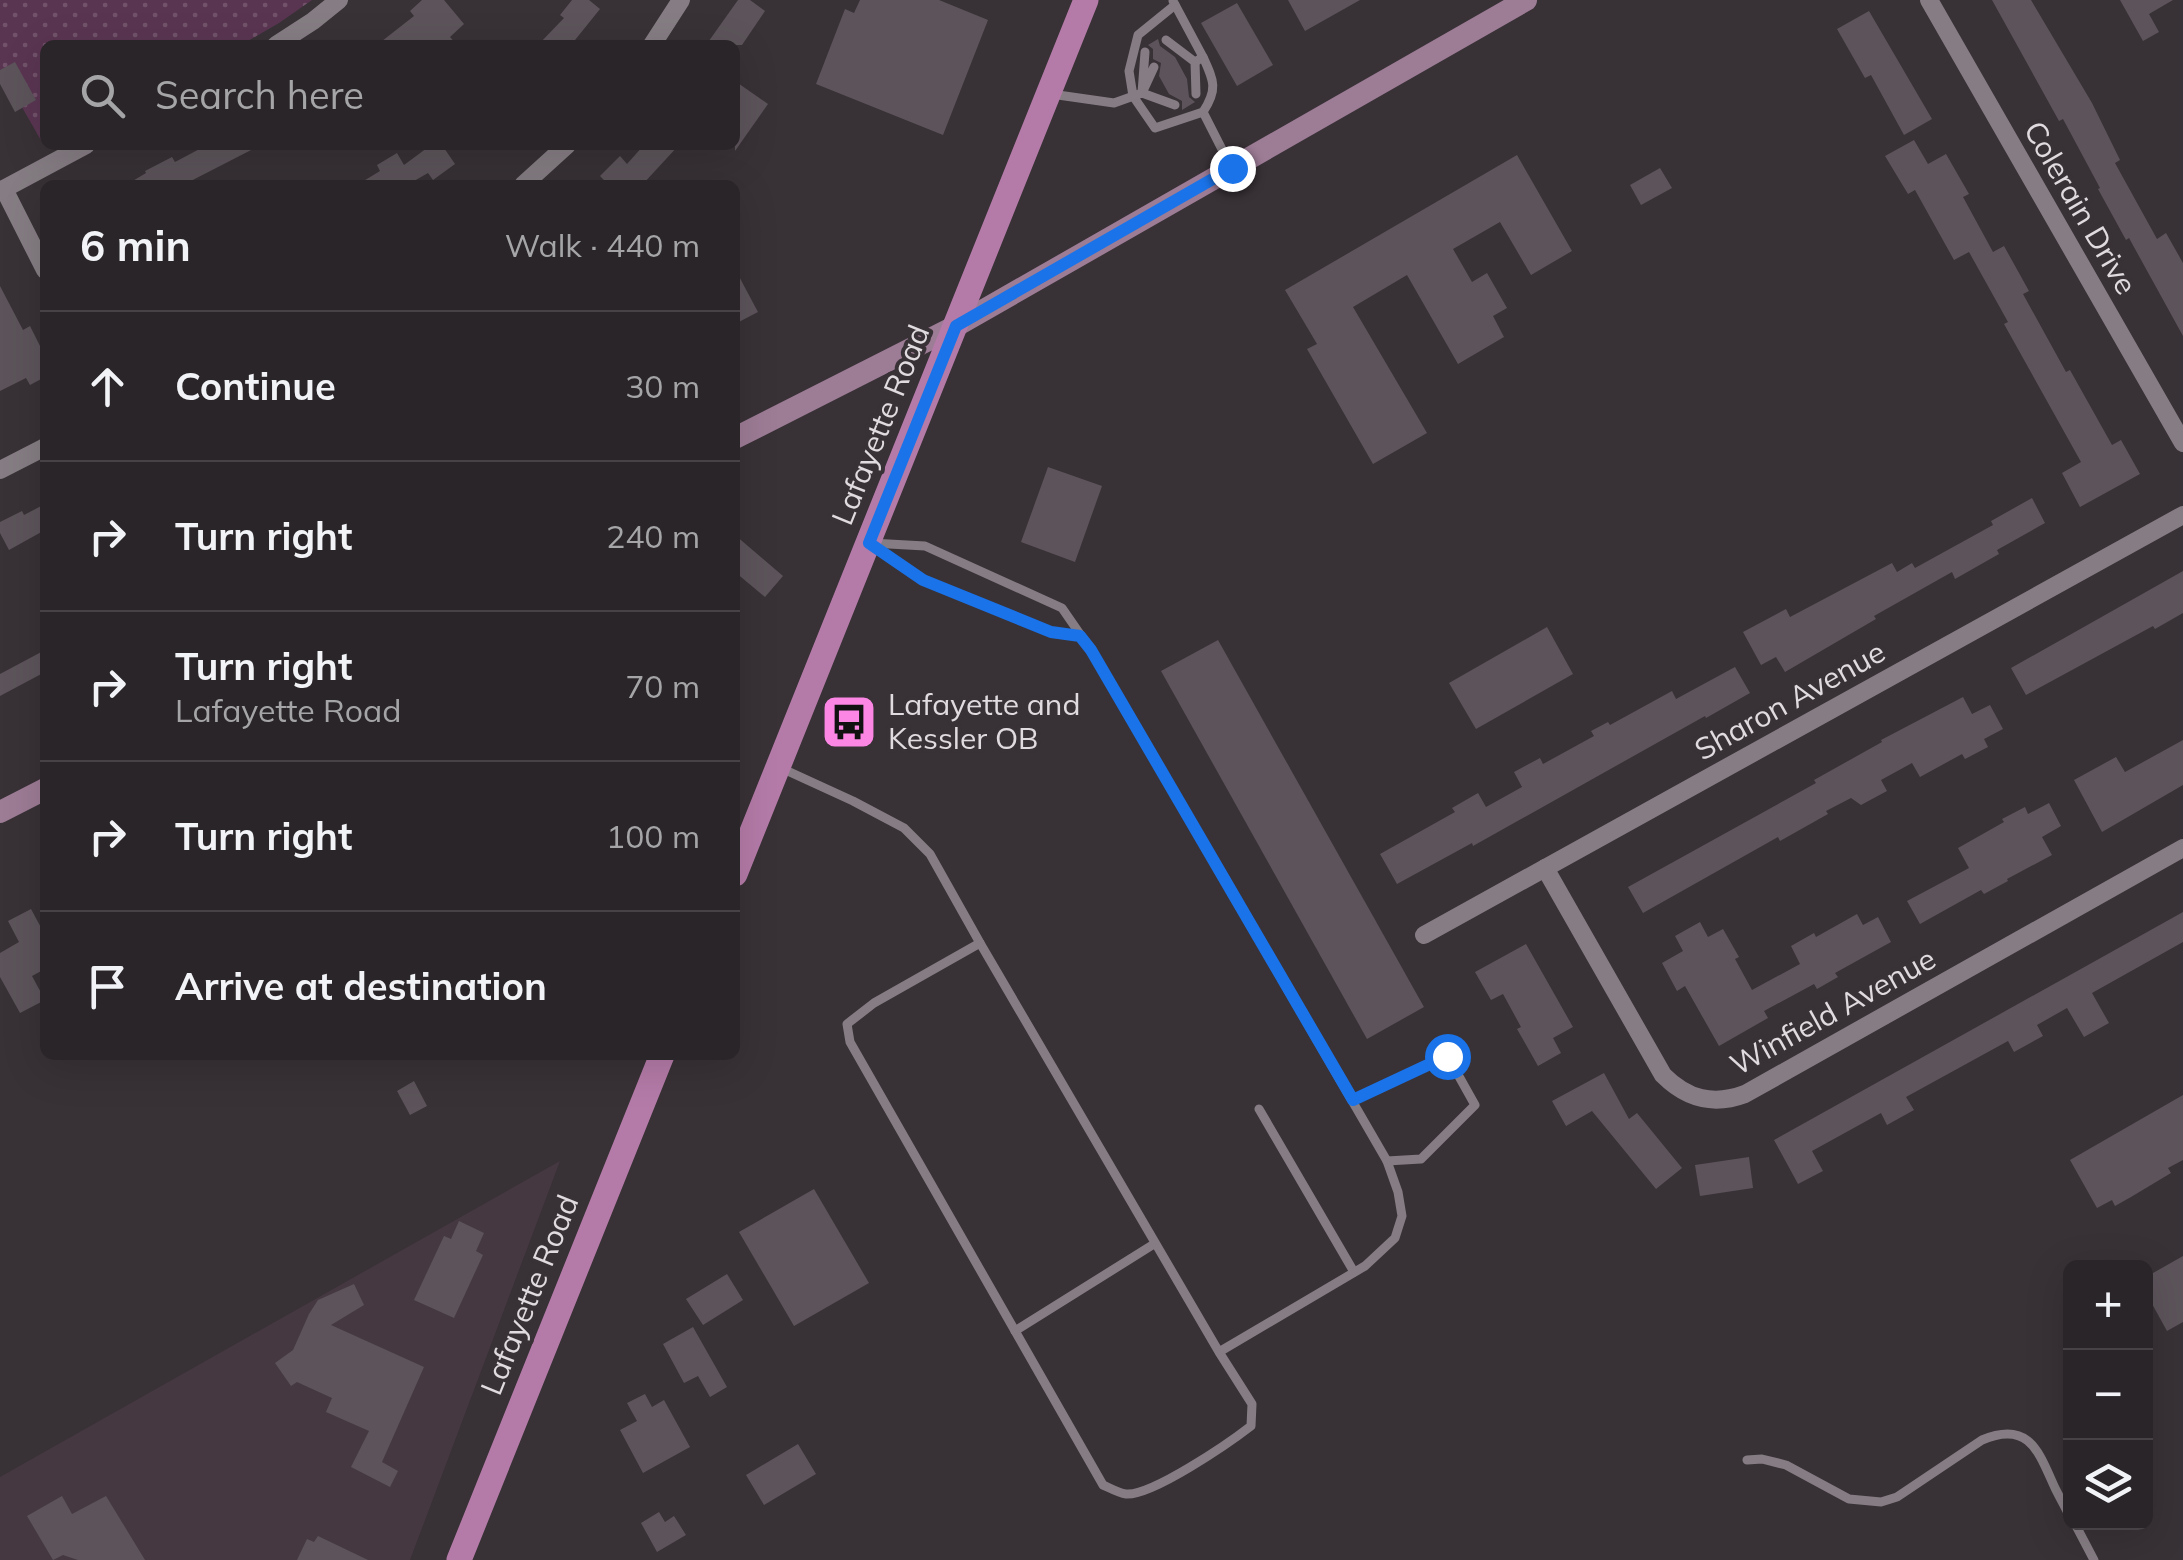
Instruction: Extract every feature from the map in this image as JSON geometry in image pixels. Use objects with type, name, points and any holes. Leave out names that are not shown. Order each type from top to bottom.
[{"type":"main road","name":"Lafayette Road","points":[[740,862],[1086,0]]},
{"type":"main road","points":[[740,435],[956,326],[1526,0]]},
{"type":"main road","points":[[0,812],[40,792]]},
{"type":"main road","name":"Lafayette Road","points":[[459,1560],[660,1060]]},
{"type":"street","points":[[283,40],[340,0]]},
{"type":"street","points":[[655,40],[681,0]]},
{"type":"street","name":"Colerain Drive","points":[[1929,0],[2183,443]]},
{"type":"street","points":[[40,261],[2,190],[77,150]]},
{"type":"street","points":[[528,180],[562,150]]},
{"type":"street","points":[[0,470],[40,450]]},
{"type":"street","name":"Sharon Avenue","points":[[1424,935],[2183,515]]},
{"type":"street","name":"Winfield Avenue","points":[[1546,868],[1663,1075],[1686,1094],[1716,1101],[1745,1094],[2183,848]]},
{"type":"lane","points":[[1173,2],[1199,59],[1214,80],[1211,99],[1203,112],[1155,128],[1128,70],[1138,34],[1173,2]]},
{"type":"lane","points":[[1166,40],[1199,59]]},
{"type":"lane","points":[[1137,94],[1145,52]]},
{"type":"lane","points":[[1174,56],[1199,59]]},
{"type":"lane","points":[[1188,81],[1199,59]]},
{"type":"lane","points":[[1196,94],[1199,59]]},
{"type":"lane","points":[[1137,94],[1154,67]]},
{"type":"lane","points":[[1048,94],[1114,103],[1137,94],[1168,92]]},
{"type":"lane","points":[[1137,94],[1175,105]]},
{"type":"lane","points":[[1203,112],[1232,168]]},
{"type":"lane","points":[[869,543],[923,580],[1051,632],[1080,636]]},
{"type":"lane","points":[[869,543],[925,546],[1062,608],[1091,650],[1386,1161],[1402,1216],[1395,1238],[1365,1266],[1218,1352]]},
{"type":"lane","points":[[778,767],[904,828],[930,854],[1154,1244],[1252,1404],[1252,1426],[1146,1491],[1124,1494],[1104,1485],[850,1042],[847,1024],[874,1003],[980,943]]},
{"type":"lane","points":[[1353,1100],[1447,1056],[1476,1105],[1421,1159],[1386,1161]]},
{"type":"lane","points":[[1259,1109],[1354,1272]]},
{"type":"lane","points":[[1016,1331],[1154,1244]]},
{"type":"lane","points":[[1747,1460],[1786,1465],[1849,1499],[1881,1502],[1898,1497],[1982,1440],[2014,1433],[2030,1441],[2041,1455],[2063,1501]]},
{"type":"lane","points":[[2078,1530],[2094,1560]]},
{"type":"shaded area","points":[[0,0],[312,0],[250,40],[40,40],[40,139],[0,69]]},
{"type":"shaded area","points":[[560,1161],[410,1560],[0,1560],[0,1477]]},
{"type":"building","points":[[422,0],[444,0],[464,24],[450,37],[453,40],[383,40],[414,16],[410,11]]},
{"type":"building","points":[[572,0],[589,0],[600,9],[575,40],[543,40],[564,18],[560,15]]},
{"type":"building","points":[[738,0],[750,0],[765,11],[742,45],[740,40],[710,40]]},
{"type":"building","points":[[860,0],[939,0],[988,20],[943,135],[816,84],[845,9],[854,13]]},
{"type":"building","points":[[1288,0],[1360,0],[1305,31]]},
{"type":"building","points":[[1992,0],[2031,0],[2092,103],[2120,160],[2115,163],[2157,239],[2166,233],[2183,263],[2183,336],[2129,238],[2126,240],[2063,119],[2059,121]]},
{"type":"building","points":[[2120,0],[2173,0],[2149,14],[2159,32],[2143,41]]},
{"type":"building","points":[[1237,3],[1273,65],[1237,86],[1201,23]]},
{"type":"building","points":[[1869,11],[1932,119],[1904,135],[1871,75],[1865,78],[1837,29]]},
{"type":"building","points":[[1158,39],[1160,46],[1175,57],[1187,79],[1189,97],[1195,102],[1182,110],[1182,101],[1169,94],[1159,76],[1161,63],[1153,59],[1153,49],[1148,45]]},
{"type":"building","points":[[15,62],[36,100],[15,112],[0,84],[0,70]]},
{"type":"building","points":[[740,84],[768,104],[740,144]]},
{"type":"building","points":[[1914,140],[1928,164],[1946,154],[1969,194],[1963,197],[1993,252],[2004,246],[2029,291],[2023,294],[2066,372],[2070,370],[2112,445],[2121,440],[2140,474],[2080,507],[2062,473],[2081,462],[2004,324],[2008,322],[1969,252],[1954,260],[1915,190],[1908,194],[1885,156]]},
{"type":"building","points":[[198,150],[251,150],[193,180],[134,180],[172,157],[175,162]]},
{"type":"building","points":[[424,150],[445,150],[455,164],[433,180],[428,173],[416,180],[365,180],[380,171],[377,165],[397,153],[404,165]]},
{"type":"building","points":[[640,150],[674,150],[647,180],[604,180],[600,176],[620,156],[627,164]]},
{"type":"building","points":[[1517,155],[1572,251],[1531,275],[1500,222],[1453,249],[1472,282],[1487,273],[1507,308],[1493,316],[1504,337],[1458,364],[1407,275],[1353,307],[1427,433],[1373,464],[1307,349],[1317,344],[1285,290]]},
{"type":"building","points":[[1660,168],[1672,188],[1641,205],[1630,185]]},
{"type":"building","points":[[740,278],[758,312],[740,321]]},
{"type":"building","points":[[0,286],[23,330],[30,326],[40,346],[40,380],[30,385],[26,378],[0,391]]},
{"type":"building","points":[[1048,467],[1102,486],[1075,562],[1021,542]]},
{"type":"building","points":[[2032,498],[2045,523],[1955,579],[1952,572],[1874,616],[1876,619],[1785,672],[1776,657],[1761,665],[1743,632],[1786,609],[1790,617],[1892,563],[1897,572],[1912,563],[1915,568],[1993,525],[1991,521]]},
{"type":"building","points":[[40,507],[40,533],[9,550],[0,533],[0,522],[22,511],[24,515]]},
{"type":"building","points":[[740,539],[783,576],[765,597],[740,576]]},
{"type":"building","points":[[2183,571],[2183,613],[2026,695],[2011,668]]},
{"type":"building","points":[[1547,627],[1573,674],[1476,729],[1449,683]]},
{"type":"building","points":[[1218,640],[1424,1007],[1367,1039],[1161,671]]},
{"type":"building","points":[[40,653],[40,675],[0,696],[0,674]]},
{"type":"building","points":[[1735,667],[1750,693],[1397,884],[1380,854],[1455,812],[1452,808],[1478,793],[1486,807],[1522,787],[1514,772],[1540,758],[1543,764],[1594,736],[1591,731],[1608,722],[1610,725],[1672,691],[1676,699]]},
{"type":"building","points":[[1963,697],[1972,714],[1990,705],[2003,729],[1984,739],[1988,747],[1965,759],[1962,754],[1920,777],[1912,763],[1881,780],[1887,791],[1861,805],[1851,798],[1780,841],[1778,837],[1643,913],[1628,887],[1816,783],[1814,780],[1881,740]]},
{"type":"building","points":[[2183,740],[2183,785],[2102,832],[2074,780],[2116,757],[2125,772]]},
{"type":"building","points":[[2049,803],[2061,826],[2042,837],[2052,855],[1984,894],[1981,890],[1920,924],[1907,901],[1969,868],[1958,848],[2025,807],[2028,814]]},
{"type":"building","points":[[31,909],[40,926],[40,972],[32,976],[40,991],[40,1003],[20,1013],[0,977],[0,953],[19,942],[8,921]]},
{"type":"building","points":[[2183,912],[2183,942],[2092,993],[2109,1023],[2084,1037],[2067,1008],[2037,1025],[2043,1036],[2014,1052],[2008,1041],[1906,1097],[1914,1110],[1887,1125],[1881,1113],[1812,1151],[1823,1171],[1798,1184],[1774,1140]]},
{"type":"building","points":[[1857,914],[1863,925],[1878,917],[1891,942],[1835,973],[1838,977],[1817,989],[1814,984],[1764,1011],[1768,1018],[1719,1046],[1685,986],[1677,991],[1662,963],[1683,951],[1675,936],[1700,922],[1708,937],[1723,929],[1752,990],[1800,964],[1791,946]]},
{"type":"building","points":[[1526,944],[1573,1027],[1553,1038],[1561,1053],[1538,1066],[1503,994],[1491,1000],[1475,972]]},
{"type":"building","points":[[1604,1073],[1629,1119],[1637,1113],[1682,1168],[1656,1189],[1592,1111],[1566,1126],[1552,1101]]},
{"type":"building","points":[[414,1081],[427,1106],[410,1115],[397,1091]]},
{"type":"building","points":[[2183,1095],[2183,1160],[2168,1168],[2171,1173],[2115,1206],[2112,1200],[2097,1208],[2070,1160]]},
{"type":"building","points":[[1749,1157],[1753,1188],[1700,1196],[1695,1165]]},
{"type":"building","points":[[814,1189],[869,1283],[794,1326],[739,1232]]},
{"type":"building","points":[[459,1221],[484,1233],[476,1251],[483,1255],[454,1318],[414,1300],[444,1236],[451,1239]]},
{"type":"building","points":[[2183,1256],[2183,1322],[2167,1331],[2153,1306],[2153,1273]]},
{"type":"building","points":[[727,1274],[743,1300],[703,1325],[686,1299]]},
{"type":"building","points":[[354,1284],[364,1305],[331,1325],[424,1367],[382,1462],[398,1471],[390,1487],[351,1467],[369,1431],[326,1412],[332,1398],[297,1382],[291,1386],[275,1363],[293,1350],[318,1300]]},
{"type":"building","points":[[693,1327],[727,1387],[710,1397],[698,1376],[684,1383],[663,1344]]},
{"type":"building","points":[[645,1394],[652,1407],[664,1400],[690,1447],[643,1473],[620,1430],[637,1421],[627,1403]]},
{"type":"building","points":[[798,1444],[816,1474],[764,1505],[746,1475]]},
{"type":"building","points":[[62,1496],[72,1514],[106,1496],[145,1560],[78,1560],[63,1555],[53,1560],[27,1516]]},
{"type":"building","points":[[659,1512],[665,1522],[674,1516],[686,1535],[657,1552],[641,1523]]},
{"type":"building","points":[[318,1536],[368,1560],[297,1560],[307,1539],[314,1542]]},
{"type":"place","name":"Lafayette and Kessler OB","points":[[849,722]]},
{"type":"route","points":[[1232,168],[956,326],[869,543],[923,580],[1051,632],[1080,636],[1353,1100],[1447,1056]]}]
